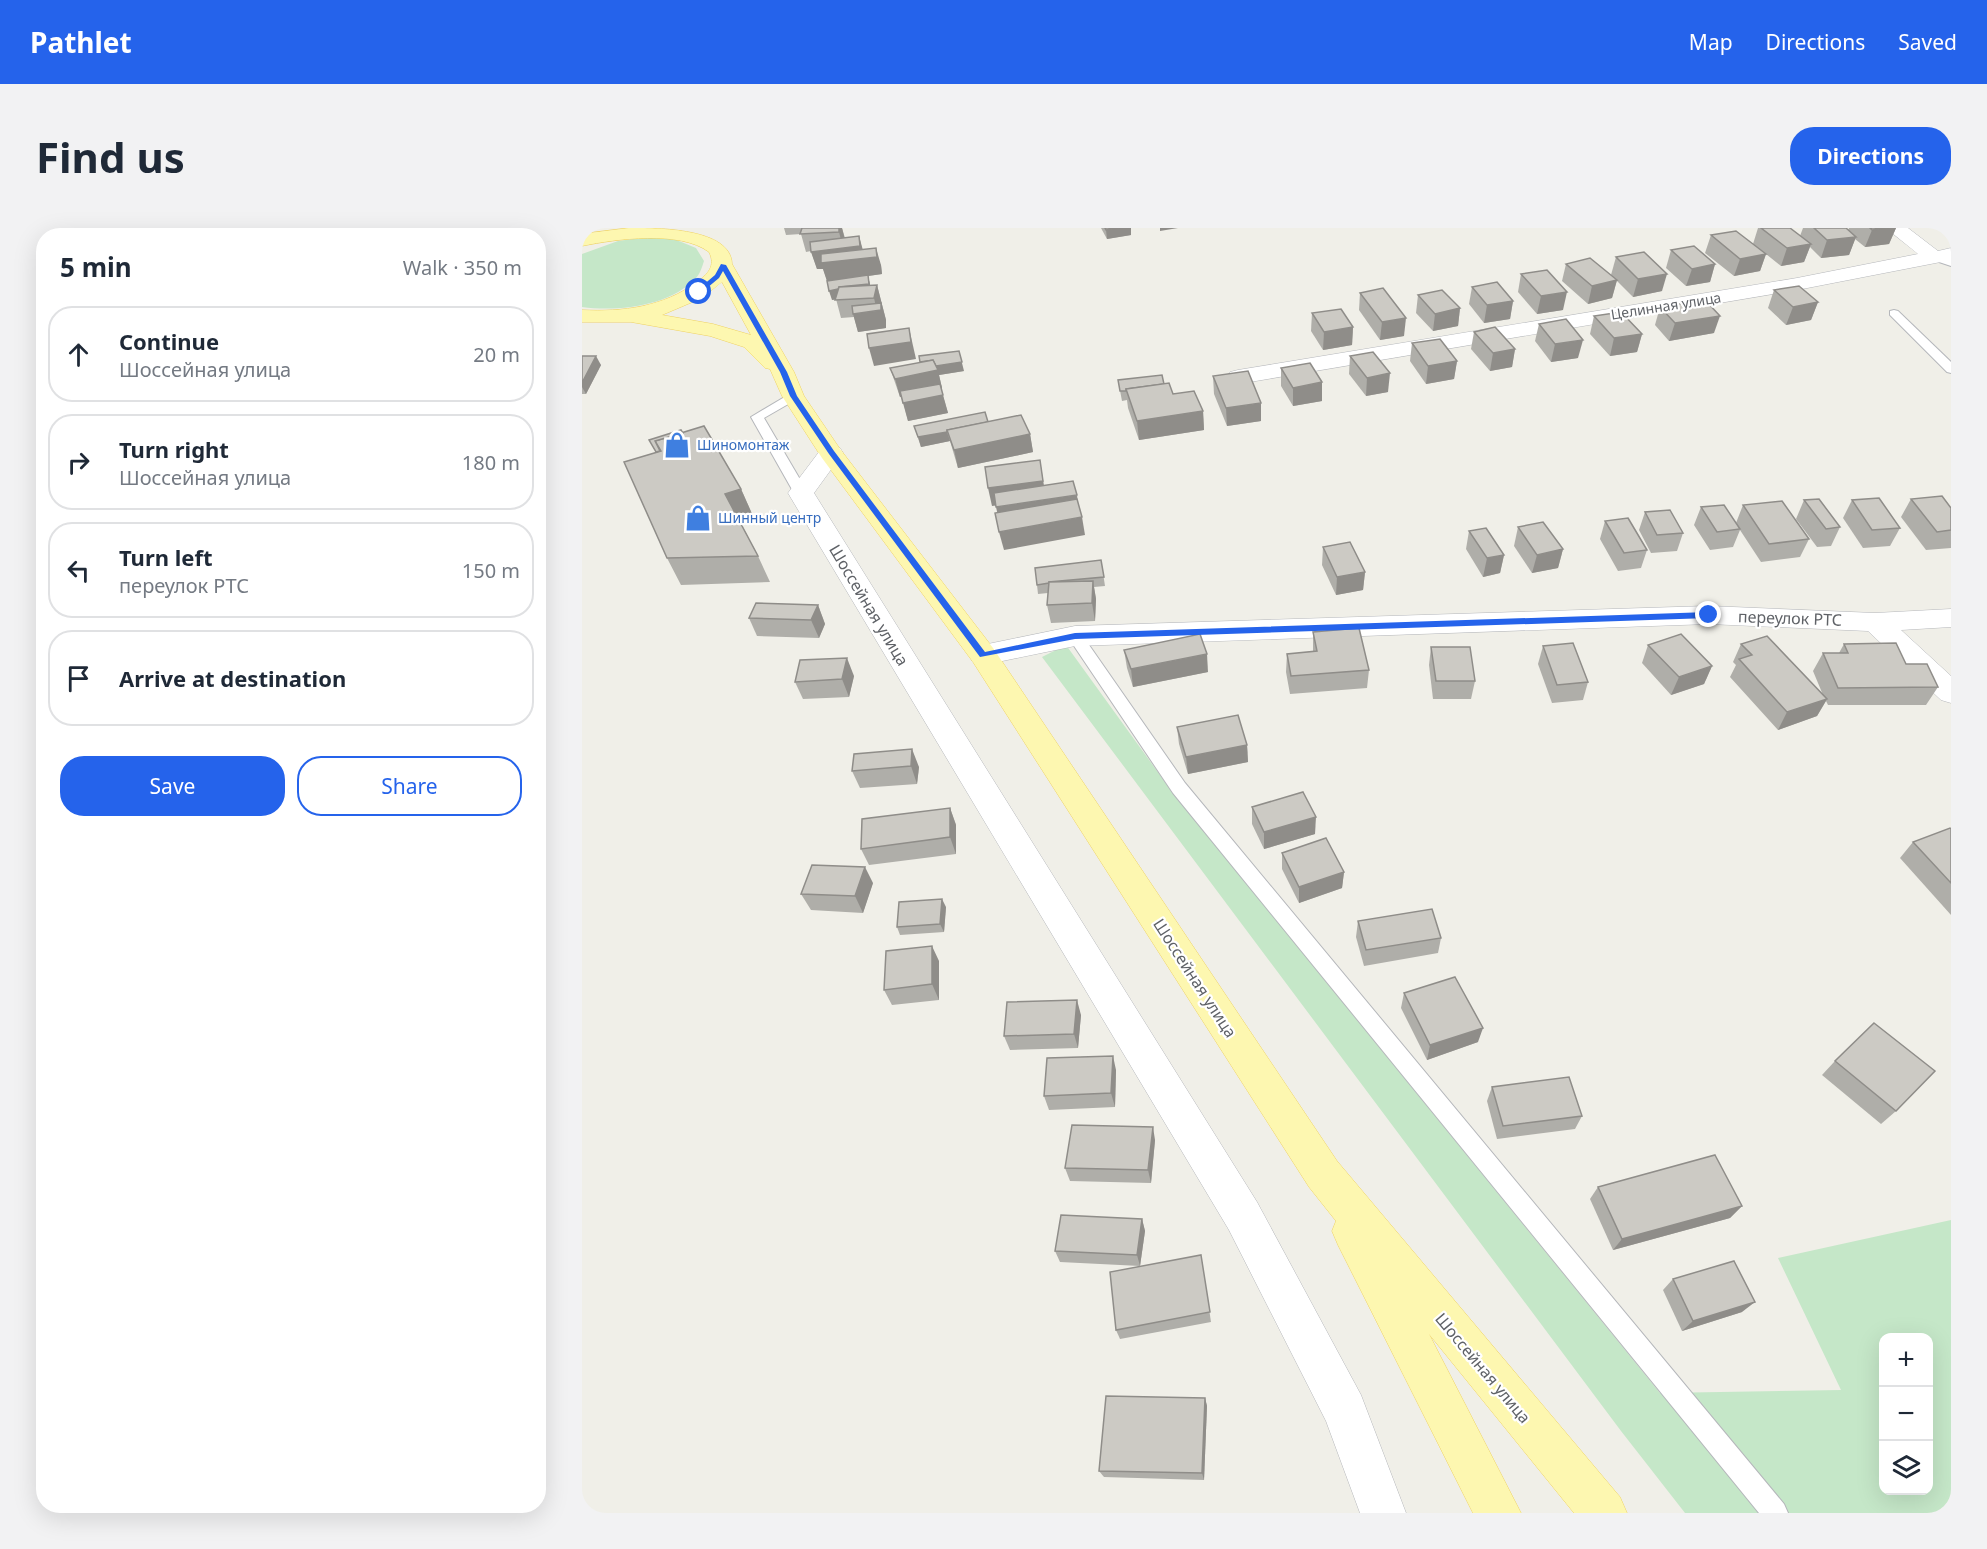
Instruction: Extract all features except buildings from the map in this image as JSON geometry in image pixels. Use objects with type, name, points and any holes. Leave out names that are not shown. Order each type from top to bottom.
[{"type":"main road","points":[[582,234],[589,228]]},
{"type":"main road","name":"Шоссейная улица","points":[[582,240],[629,231],[660,229],[706,233],[720,252],[723,265],[783,372],[793,396],[831,453],[983,655],[1323,1174],[1594,1504]]},
{"type":"main road","name":"Шоссейная улица","points":[[588,317],[630,315],[666,307],[699,292],[717,276],[723,265]]},
{"type":"main road","name":"Шоссейная улица","points":[[630,315],[713,330],[752,342],[783,372]]},
{"type":"main road","points":[[1323,1174],[1498,1513]]},
{"type":"street","points":[[1896,228],[1945,258]]},
{"type":"street","name":"Целинная улица","points":[[1238,377],[1945,258]]},
{"type":"street","points":[[801,493],[831,453]]},
{"type":"street","name":"Шоссейная улица","points":[[801,493],[1243,1216],[1345,1411],[1383,1513]]},
{"type":"street","name":"переулок РТС","points":[[983,655],[1075,636],[1709,615],[1875,622],[1951,618]]},
{"type":"street","points":[[1875,622],[1951,693]]},
{"type":"lane","points":[[1894,313],[1951,369]]},
{"type":"lane","points":[[793,396],[757,417],[801,493]]},
{"type":"lane","points":[[1075,636],[1179,788],[1775,1513]]},
{"type":"green space","points":[[648,237],[674,239],[696,248],[704,261],[697,276],[685,287],[658,301],[611,309],[582,307],[582,254],[618,241]]},
{"type":"green space","points":[[1066,645],[1173,793],[1660,1393],[1841,1390],[1778,1258],[1951,1220],[1951,1513],[1685,1513],[1621,1431],[1042,657]]},
{"type":"place","name":"Шиномонтаж","points":[[677,445]]},
{"type":"place","name":"Шинный центр","points":[[698,518]]},
{"type":"route","points":[[699,292],[717,276],[723,265],[783,372],[793,396],[831,453],[983,655],[1075,636],[1709,615]]}]
